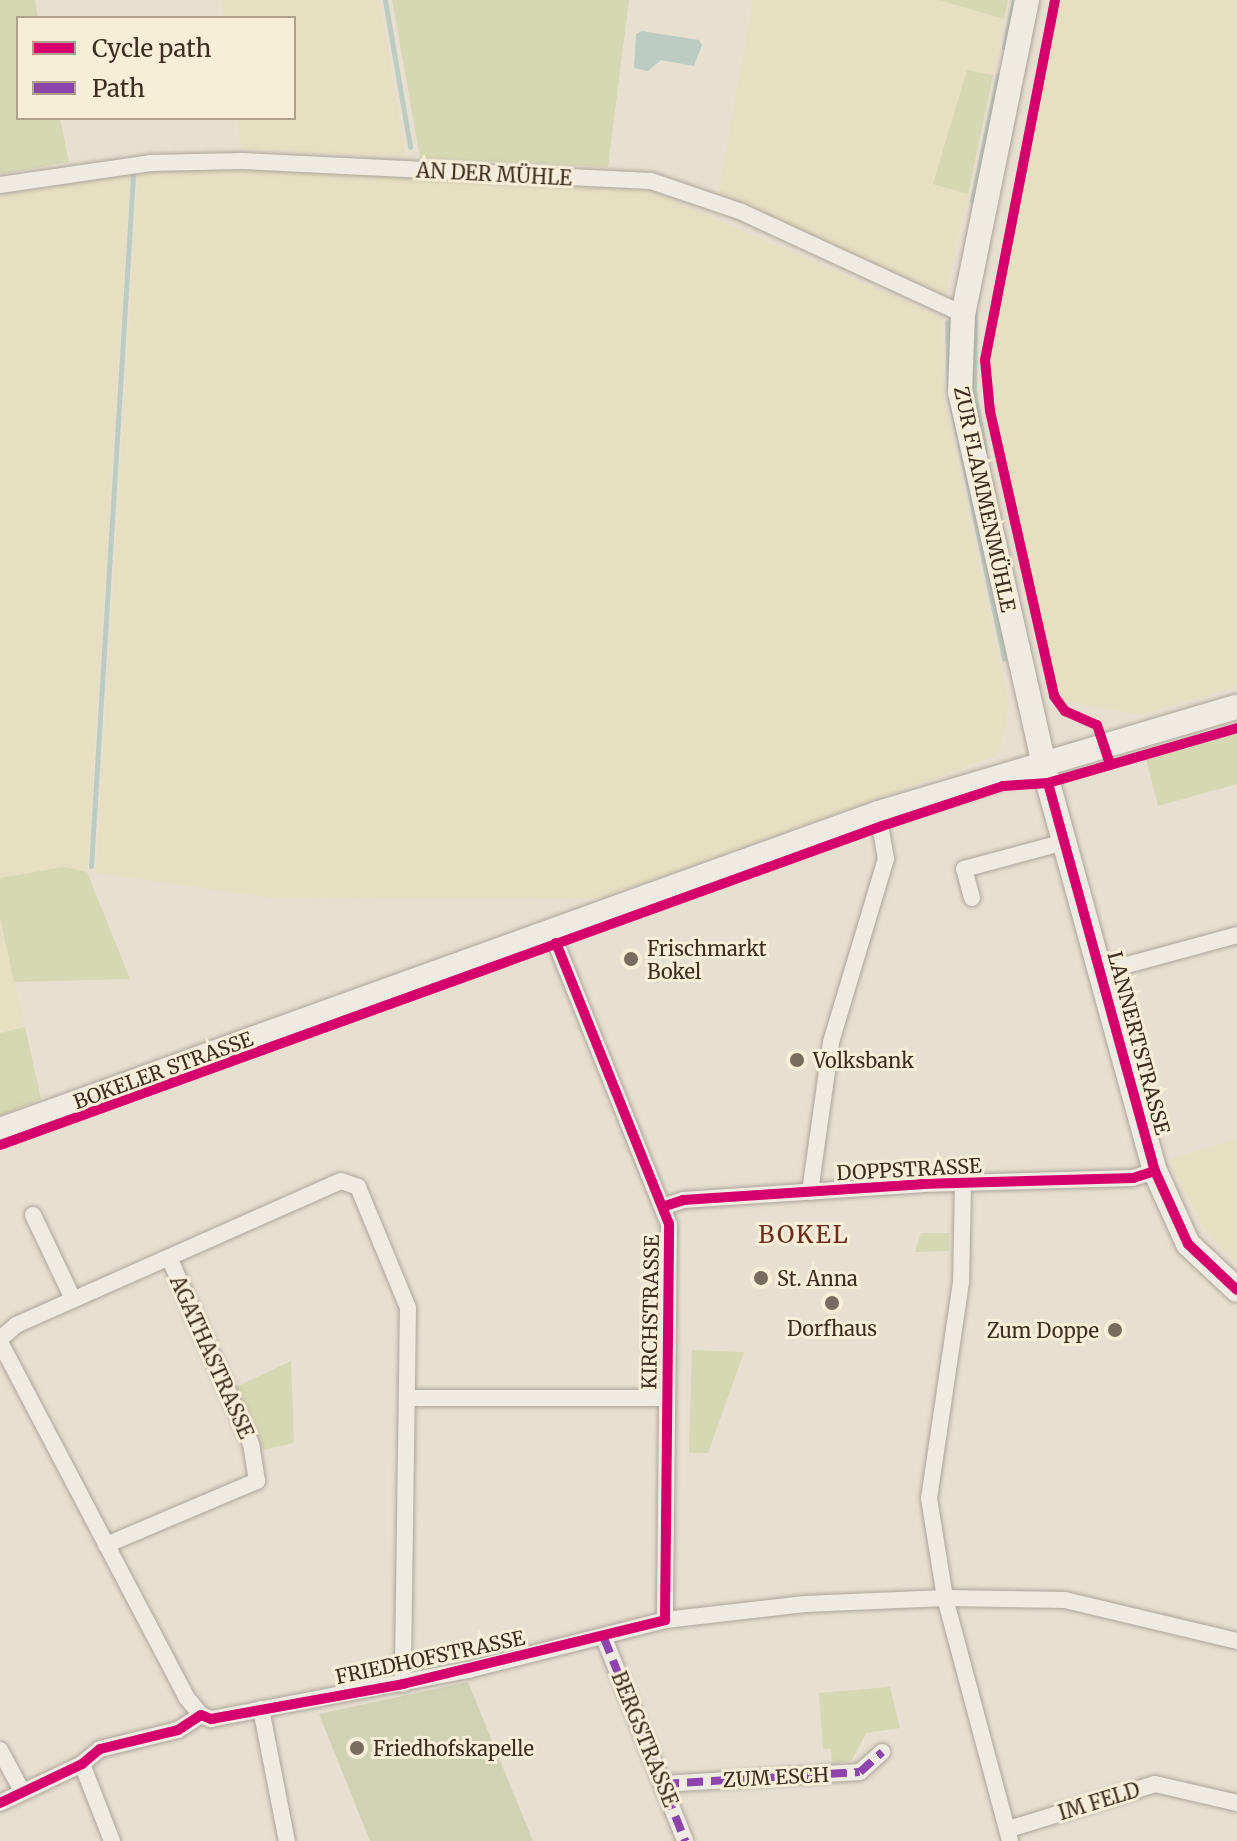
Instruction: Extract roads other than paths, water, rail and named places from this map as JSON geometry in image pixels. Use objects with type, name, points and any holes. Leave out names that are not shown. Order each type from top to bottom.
[{"type":"street","name":"ZUR FLAMMENMÜHLE","points":[[1027,0],[963,314],[960,392],[1043,761]]},
{"type":"street","name":"AN DER MÜHLE","points":[[0,185],[150,163],[242,161],[651,181],[742,212],[963,314]]},
{"type":"street","name":"BOKELER STRASSE","points":[[0,1130],[878,813],[1043,761],[1237,707]]},
{"type":"street","name":"LANNERTSTRASSE","points":[[1043,761],[1155,1171],[1188,1244],[1237,1290]]},
{"type":"street","name":"DOPPSTRASSE","points":[[810,1192],[831,1042],[886,859],[878,813]]},
{"type":"street","points":[[972,898],[964,869],[1065,842]]},
{"type":"street","name":"KIRCHSTRASSE","points":[[551,931],[665,1206],[669,1224],[665,1620]]},
{"type":"street","points":[[1101,972],[1237,935]]},
{"type":"street","name":"DOPPSTRASSE","points":[[665,1206],[683,1200],[963,1182],[1133,1178],[1155,1171]]},
{"type":"street","name":"AGATHASTRASSE","points":[[106,1545],[257,1481],[251,1444],[169,1257],[341,1181],[358,1187],[408,1308],[403,1684]]},
{"type":"street","name":"DOPPSTRASSE","points":[[963,1182],[961,1282],[929,1498],[945,1598],[1010,1835]]},
{"type":"street","points":[[33,1215],[73,1299]]},
{"type":"street","points":[[0,1803],[82,1764],[100,1749],[178,1730],[201,1715],[186,1697],[0,1340],[16,1325],[169,1257]]},
{"type":"street","points":[[407,1398],[667,1398]]},
{"type":"street","name":"FRIEDHOFSTRASSE","points":[[201,1715],[211,1719],[403,1684],[604,1638],[665,1620],[805,1604],[945,1598],[1065,1600],[1237,1641]]},
{"type":"street","name":"BERGSTRASSE","points":[[604,1638],[685,1841]]},
{"type":"street","points":[[261,1709],[287,1841]]},
{"type":"street","points":[[0,1750],[22,1791]]},
{"type":"street","name":"ZUM ESCH","points":[[663,1784],[860,1772],[882,1752]]},
{"type":"street","points":[[82,1764],[112,1841]]},
{"type":"street","name":"IM FELD","points":[[1010,1835],[1155,1784],[1237,1803]]},
{"type":"waterway","points":[[385,0],[410,147]]},
{"type":"waterway","points":[[1004,47],[1014,0]]},
{"type":"waterway","points":[[972,201],[998,75]]},
{"type":"waterway","points":[[91,866],[133,175]]},
{"type":"waterway","points":[[975,313],[974,391],[985,450]]},
{"type":"waterway","points":[[947,322],[949,389]]},
{"type":"waterway","points":[[950,398],[1004,658]]},
{"type":"place","name":"Frischmarkt Bokel","points":[[631,959]]},
{"type":"place","name":"Volksbank","points":[[797,1060]]},
{"type":"place","name":"St. Anna","points":[[761,1278]]},
{"type":"place","name":"Dorfhaus","points":[[832,1303]]},
{"type":"place","name":"Zum Doppe","points":[[1115,1330]]},
{"type":"place","name":"Friedhofskapelle","points":[[357,1748]]},
{"type":"district","name":"BOKEL","points":[[804,1235]]}]
